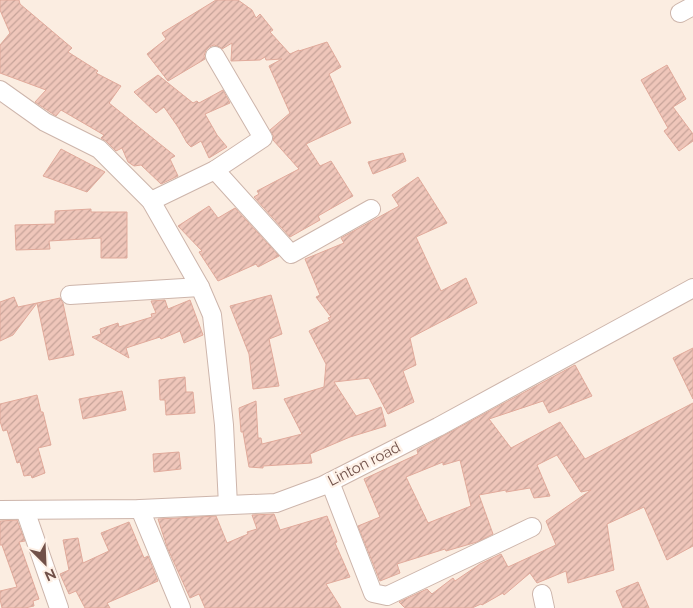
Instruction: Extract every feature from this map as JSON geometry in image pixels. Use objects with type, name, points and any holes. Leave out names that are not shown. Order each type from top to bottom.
[{"type":"street","points":[[151,200],[214,170],[263,138],[215,56]]},
{"type":"street","points":[[0,90],[45,122],[99,149],[151,200],[200,287],[212,315],[224,426],[228,505]]},
{"type":"street","points":[[214,170],[291,254],[371,209]]},
{"type":"street","points":[[70,295],[200,287]]},
{"type":"street","name":"Linton road","points":[[0,510],[140,509],[276,502],[322,486],[438,427],[693,288]]},
{"type":"street","points":[[330,482],[373,593],[387,596],[532,527]]},
{"type":"street","points":[[140,509],[181,608]]},
{"type":"street","points":[[25,510],[59,608]]},
{"type":"building","points":[[0,0],[19,0],[20,4],[72,48],[68,52],[98,71],[96,73],[121,86],[109,103],[175,156],[170,159],[178,176],[161,184],[141,165],[134,166],[128,162],[122,148],[116,151],[101,138],[104,135],[61,110],[56,116],[35,102],[46,90],[0,73],[0,45],[10,33],[0,10]]},
{"type":"building","points":[[216,0],[238,0],[252,10],[256,18],[260,14],[273,30],[270,32],[290,54],[327,42],[341,67],[329,74],[351,123],[306,144],[320,166],[331,161],[353,196],[318,216],[320,220],[290,237],[254,197],[259,194],[257,191],[299,169],[273,140],[274,137],[270,130],[290,113],[269,66],[282,59],[266,60],[265,57],[260,60],[231,61],[232,43],[222,49],[214,45],[206,50],[205,59],[168,81],[147,54],[166,39],[162,33]]},
{"type":"building","points":[[667,65],[686,99],[673,107],[693,134],[693,141],[679,151],[664,131],[668,128],[641,80]]},
{"type":"building","points":[[158,75],[193,103],[197,101],[199,103],[223,90],[230,103],[205,114],[217,135],[227,147],[209,158],[201,141],[191,147],[187,143],[164,107],[156,113],[134,92]]},
{"type":"building","points":[[61,149],[105,172],[87,192],[43,176]]},
{"type":"building","points":[[403,153],[406,161],[373,174],[368,162]]},
{"type":"building","points":[[418,177],[447,223],[416,237],[441,291],[466,278],[477,303],[410,338],[416,365],[403,371],[414,402],[388,414],[369,378],[334,382],[356,416],[381,407],[386,426],[350,437],[310,454],[312,463],[263,466],[263,468],[249,467],[243,432],[241,432],[239,408],[256,401],[258,438],[261,438],[262,444],[302,434],[284,399],[324,387],[326,364],[309,331],[330,321],[328,318],[331,317],[316,297],[320,295],[305,259],[344,243],[341,238],[399,206],[392,195]]},
{"type":"building","points":[[209,206],[218,218],[235,208],[279,256],[258,267],[256,264],[218,281],[199,252],[202,251],[178,226]]},
{"type":"building","points":[[91,209],[91,212],[127,212],[127,258],[101,258],[101,238],[49,241],[50,249],[16,250],[15,225],[55,224],[55,211]]},
{"type":"building","points":[[271,295],[282,334],[269,339],[279,386],[253,389],[249,354],[230,306]]},
{"type":"building","points":[[14,297],[18,307],[37,303],[13,335],[0,341],[0,302]]},
{"type":"building","points":[[60,298],[63,303],[74,355],[49,360],[37,303]]},
{"type":"building","points":[[165,300],[168,309],[190,300],[203,335],[184,343],[180,331],[161,339],[160,337],[126,348],[129,358],[92,337],[101,334],[100,329],[118,323],[119,327],[152,317],[151,314],[156,313],[151,301]]},
{"type":"building","points":[[693,348],[693,399],[673,358]]},
{"type":"building","points":[[575,365],[592,396],[549,413],[543,401],[489,419],[511,448],[560,422],[585,459],[693,403],[693,546],[667,560],[644,507],[607,524],[614,570],[568,583],[566,571],[537,583],[530,573],[504,595],[503,593],[482,605],[472,608],[405,608],[399,602],[427,589],[432,594],[453,578],[455,581],[480,564],[501,554],[508,567],[556,545],[546,521],[591,490],[581,492],[557,455],[537,465],[550,496],[534,498],[530,488],[479,495],[493,534],[477,542],[446,551],[445,549],[397,564],[400,573],[380,581],[358,526],[380,517],[364,479],[418,454],[417,450]],"holes":[[[460,460],[471,506],[428,523],[406,477],[443,462],[443,465]]]},
{"type":"building","points":[[185,377],[186,392],[193,392],[195,413],[166,415],[165,400],[160,400],[159,380]]},
{"type":"building","points":[[122,391],[126,410],[83,419],[79,399]]},
{"type":"building","points":[[37,395],[51,445],[38,448],[45,473],[32,478],[31,475],[24,476],[20,462],[17,463],[7,430],[3,431],[0,421],[0,404]]},
{"type":"building","points":[[179,452],[181,469],[154,472],[153,454]]},
{"type":"building","points":[[274,514],[280,530],[327,516],[337,542],[335,543],[350,577],[326,584],[341,608],[205,608],[199,594],[190,598],[167,547],[158,519],[216,516],[227,543],[248,534],[247,532],[257,529],[252,515]]},
{"type":"building","points":[[17,520],[25,541],[19,542],[39,599],[33,601],[34,606],[2,608],[0,591],[17,587],[2,545],[0,545],[0,521]]},
{"type":"building","points":[[129,522],[144,558],[148,556],[158,581],[107,603],[110,608],[85,608],[76,591],[69,594],[60,574],[69,570],[63,540],[78,538],[83,563],[109,551],[101,533]]},
{"type":"building","points":[[638,582],[649,608],[623,608],[616,591]]}]
